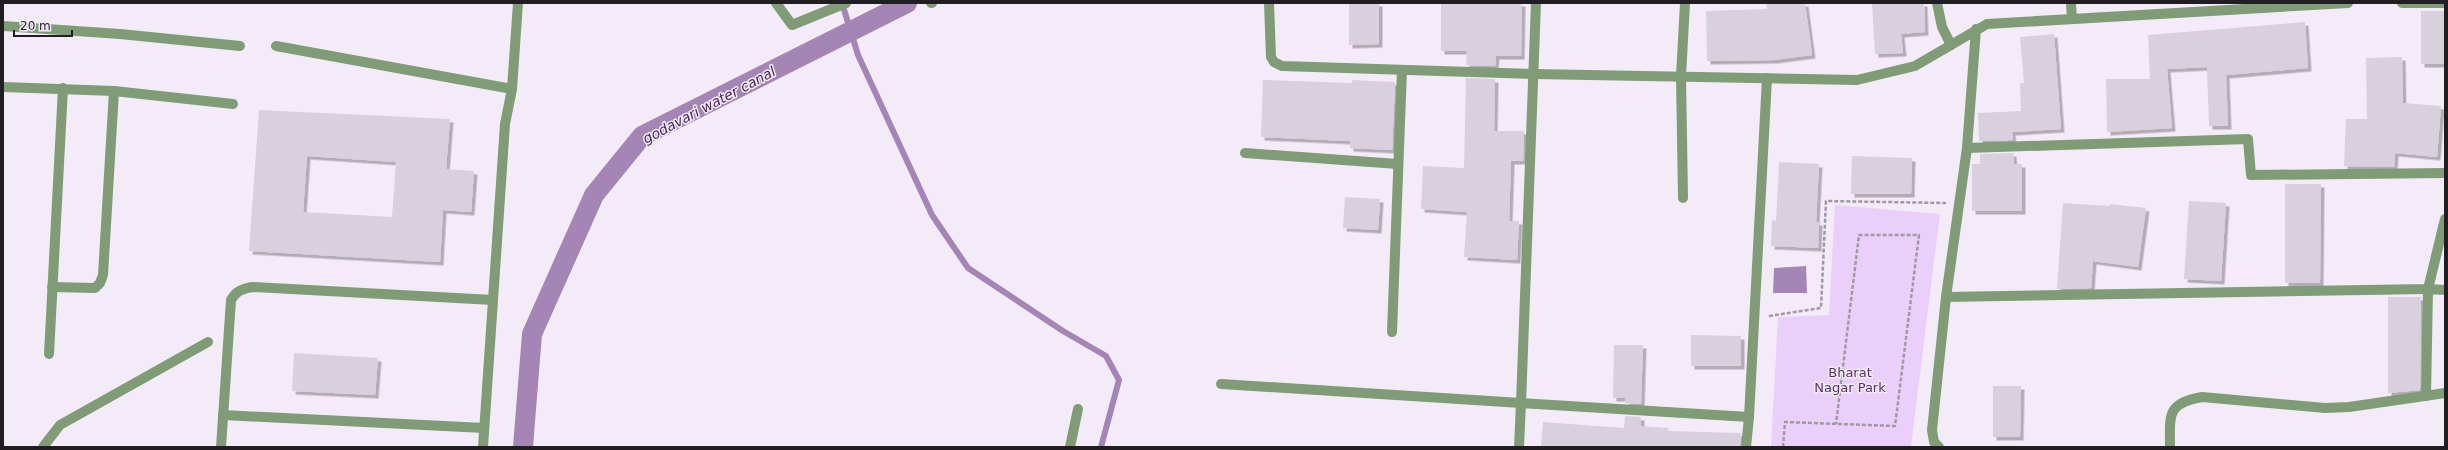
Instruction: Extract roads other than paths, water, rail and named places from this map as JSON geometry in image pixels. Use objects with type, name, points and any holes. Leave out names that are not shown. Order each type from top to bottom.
[{"type":"street","points":[[483,447],[505,124],[512,89],[518,3]]},
{"type":"street","points":[[776,3],[792,25],[846,3]]},
{"type":"street","points":[[1269,3],[1269,49],[1274,62],[1282,66],[1534,74],[1856,80],[1915,66],[1987,24],[2243,6],[2348,3]]},
{"type":"street","points":[[1519,447],[1536,3]]},
{"type":"street","points":[[1684,198],[1681,76],[1685,3]]},
{"type":"street","points":[[1937,3],[1942,27],[1951,45]]},
{"type":"street","points":[[2071,3],[2072,19]]},
{"type":"street","points":[[2402,3],[2445,3]]},
{"type":"street","points":[[3,26],[120,34],[240,46]]},
{"type":"street","points":[[1935,445],[1932,430],[1946,297],[1967,148],[1976,30]]},
{"type":"street","points":[[276,46],[512,89]]},
{"type":"street","points":[[1392,332],[1402,70]]},
{"type":"street","points":[[1746,447],[1749,417],[1767,78]]},
{"type":"street","points":[[3,87],[114,91],[233,104]]},
{"type":"street","points":[[49,354],[62,88]]},
{"type":"street","points":[[52,286],[95,288],[100,283],[103,275],[114,91]]},
{"type":"street","points":[[1967,148],[2248,139],[2251,175],[2445,173]]},
{"type":"street","points":[[1245,153],[1398,164]]},
{"type":"street","points":[[2426,396],[2428,288],[2445,219]]},
{"type":"street","points":[[221,447],[231,300],[235,293],[242,289],[252,287],[493,300]]},
{"type":"street","points":[[1946,297],[2428,288],[2445,290]]},
{"type":"street","points":[[43,447],[60,424],[208,342]]},
{"type":"street","points":[[1221,384],[1749,417]]},
{"type":"street","points":[[2170,447],[2170,415],[2180,402],[2190,399],[2202,397],[2325,408],[2349,407],[2445,393]]},
{"type":"street","points":[[1070,447],[1078,409]]},
{"type":"street","points":[[223,415],[484,428]]},
{"type":"waterway","points":[[842,3],[858,55],[932,215],[968,268],[1063,331],[1106,356],[1119,380],[1101,447]]},
{"type":"waterway","name":"godavari water canal","points":[[523,447],[532,334],[594,195],[642,136],[907,3]]},
{"type":"park label","name":"Bharat Nagar Park","points":[[1850,380]]}]
